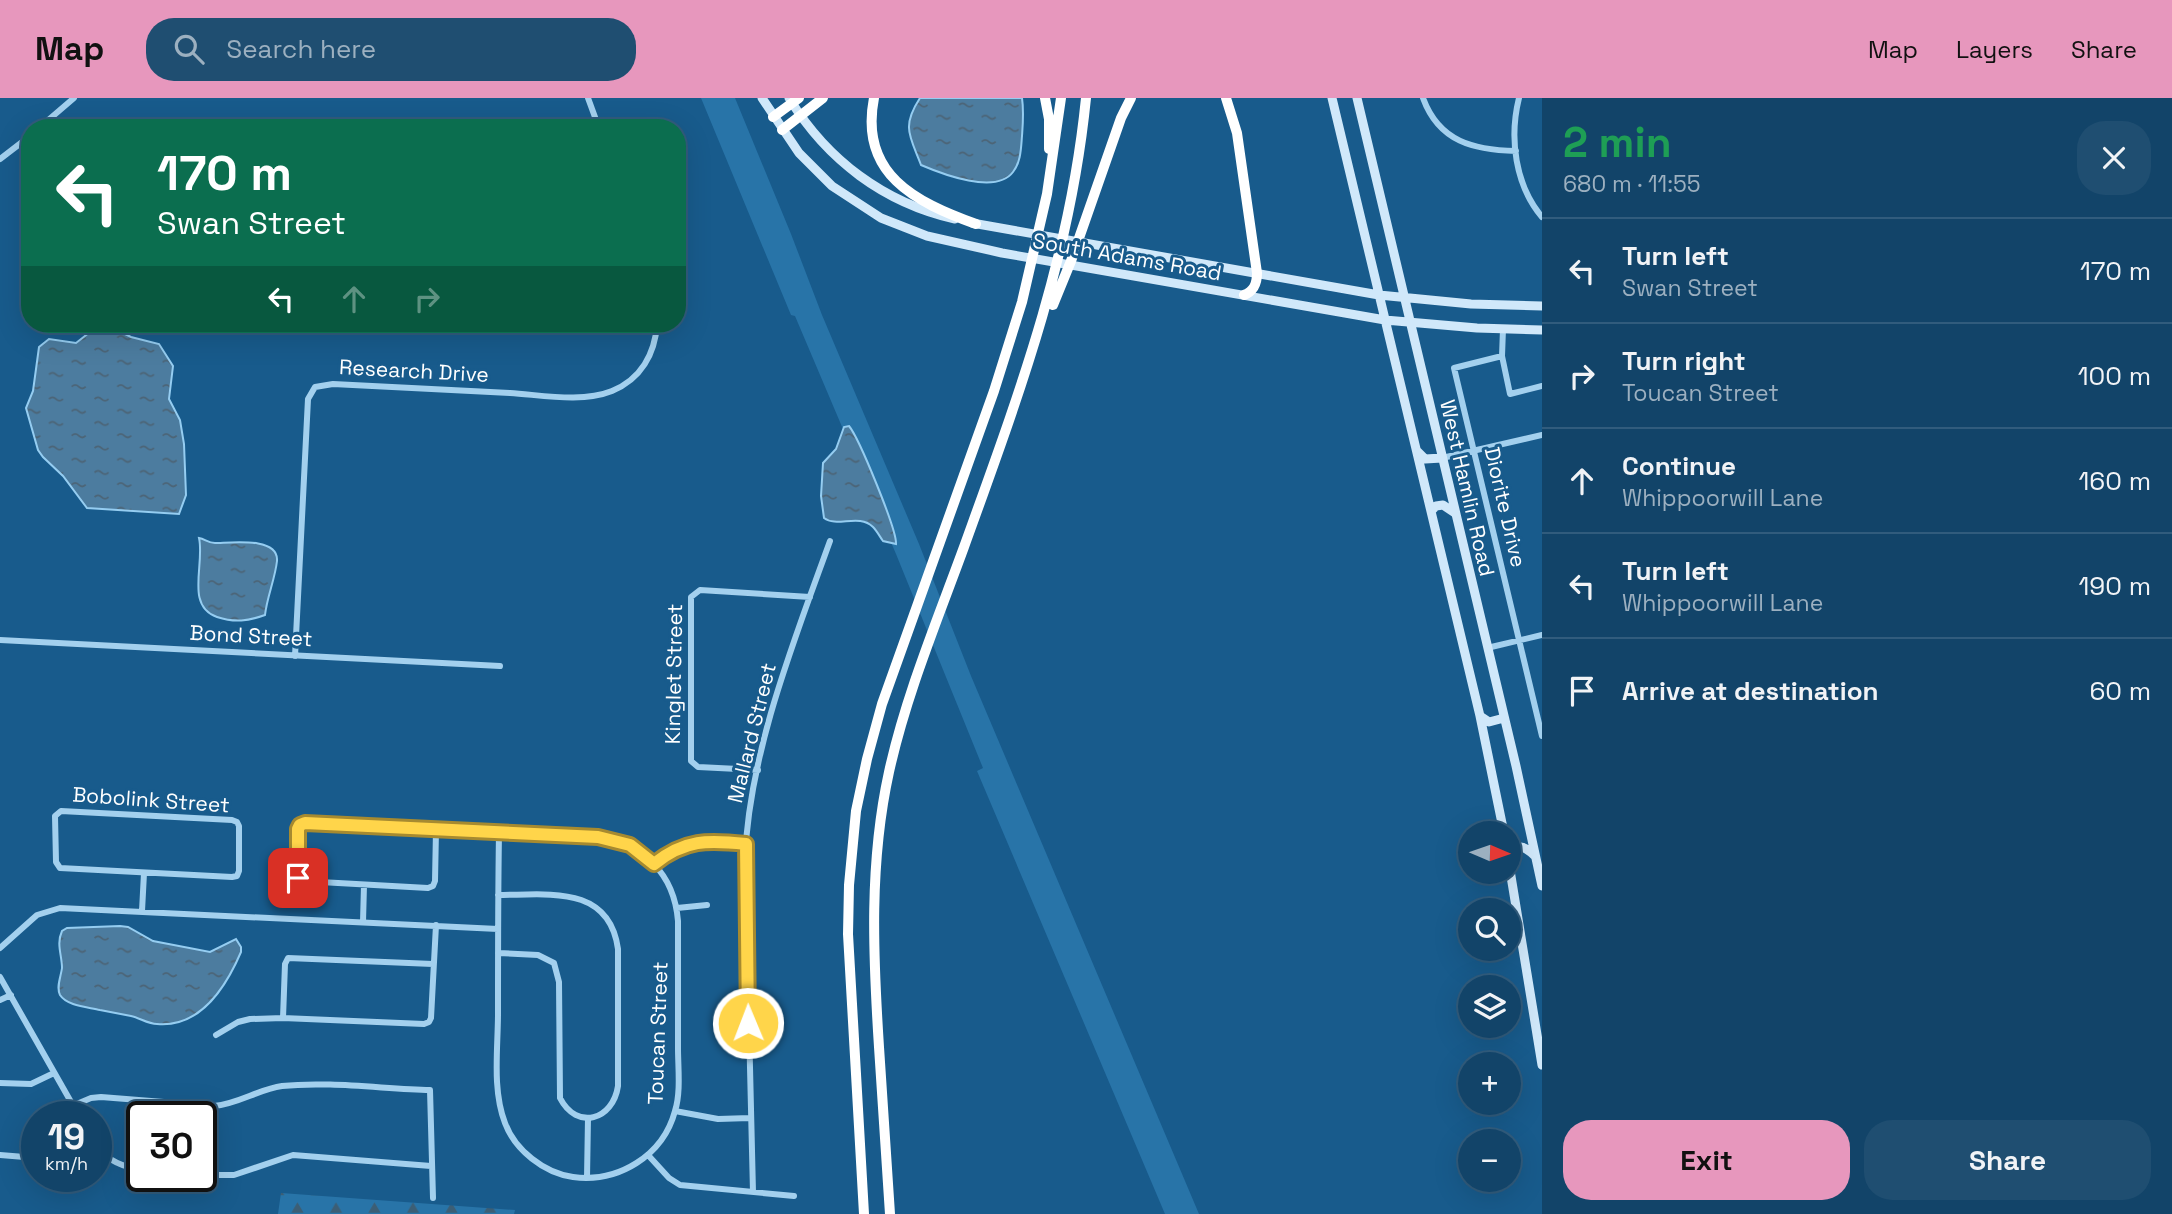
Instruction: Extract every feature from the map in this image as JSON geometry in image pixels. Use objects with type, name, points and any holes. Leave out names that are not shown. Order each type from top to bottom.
[{"type":"highway","points":[[774,117],[795,103],[823,98]]},
{"type":"highway","points":[[874,98],[871,115],[873,141],[879,158],[892,178],[923,203],[976,224]]},
{"type":"highway","points":[[1045,98],[1049,129],[1047,194]]},
{"type":"highway","points":[[864,1214],[848,954],[850,865],[856,811],[871,743],[886,693],[1009,345],[1032,265],[1047,194],[1061,98]]},
{"type":"highway","points":[[1032,353],[1065,234],[1086,98]]},
{"type":"highway","points":[[890,1214],[874,958],[874,882],[889,771],[902,724],[1032,353],[1071,261],[1109,150],[1131,98]]},
{"type":"highway","points":[[1226,98],[1239,144],[1257,273],[1255,285],[1244,295]]},
{"type":"highway","points":[[782,130],[795,103]]},
{"type":"main road","name":"South Adams Road","points":[[762,98],[799,153],[822,177],[871,212],[891,223],[927,236],[1002,253],[1385,320],[1542,330]]},
{"type":"main road","name":"West Hamlin Road","points":[[1332,98],[1480,716],[1502,821]]},
{"type":"main road","name":"West Hamlin Road","points":[[1357,98],[1542,886]]},
{"type":"main road","name":"South Adams Road","points":[[795,103],[815,136],[838,159],[868,183],[933,214],[1007,230],[1380,295],[1489,305],[1542,306]]},
{"type":"main road","points":[[1416,450],[1425,459],[1442,458]]},
{"type":"main road","points":[[1431,511],[1436,506],[1443,505],[1456,514]]},
{"type":"main road","points":[[1480,716],[1489,722],[1504,719]]},
{"type":"main road","points":[[1521,847],[1536,857]]},
{"type":"main road","points":[[1512,884],[1542,1065]]},
{"type":"main road","points":[[1533,1008],[1542,1016]]},
{"type":"street","points":[[50,119],[75,98]]},
{"type":"street","points":[[588,98],[595,119]]},
{"type":"street","points":[[1423,98],[1435,121],[1455,139],[1483,150],[1516,150]]},
{"type":"street","points":[[1519,98],[1516,121],[1518,172],[1524,189],[1542,217]]},
{"type":"street","points":[[0,159],[21,143]]},
{"type":"street","points":[[1503,329],[1502,356],[1510,394],[1542,386]]},
{"type":"street","name":"Research Drive","points":[[295,656],[309,399],[315,387],[332,384],[557,395],[604,394],[625,385],[644,366],[654,345],[656,333]]},
{"type":"street","name":"Diorite Drive","points":[[1502,356],[1454,368],[1542,736]]},
{"type":"street","points":[[1442,458],[1542,435]]},
{"type":"street","name":"Mallard Street","points":[[753,1192],[746,844],[758,770],[782,676],[830,541]]},
{"type":"street","name":"Kinglet Street","points":[[758,770],[698,766],[691,761],[691,597],[700,590],[810,597]]},
{"type":"street","points":[[1487,648],[1542,635]]},
{"type":"street","name":"Bond Street","points":[[0,640],[500,666]]},
{"type":"street","name":"Bobolink Street","points":[[57,812],[237,822],[237,876],[144,873],[60,868],[56,862],[57,812]]},
{"type":"street","points":[[436,830],[435,881],[433,886],[428,888],[302,881],[298,878],[300,825],[436,830],[499,833]]},
{"type":"street","name":"Toucan Street","points":[[499,833],[615,840],[639,851],[654,864],[668,883],[677,908],[678,1075],[675,1111],[664,1135],[648,1155],[636,1164],[612,1174],[586,1178],[558,1173],[540,1164],[514,1140],[505,1124],[499,1097],[499,833]]},
{"type":"street","points":[[654,864],[667,853],[686,845],[715,841],[746,844]]},
{"type":"street","points":[[142,911],[144,873]]},
{"type":"street","points":[[363,922],[364,885]]},
{"type":"street","points":[[498,895],[576,897],[597,909],[615,931],[618,949],[618,1086],[610,1109],[588,1118],[572,1112],[560,1098],[558,982],[554,963],[538,955],[498,953]]},
{"type":"street","points":[[677,908],[707,905]]},
{"type":"street","points":[[0,948],[23,926],[45,911],[71,908],[498,929]]},
{"type":"street","points":[[216,1035],[242,1020],[283,1018],[429,1022],[436,925]]},
{"type":"street","points":[[283,1018],[285,964],[288,958],[433,964]]},
{"type":"street","points":[[0,977],[69,1101]]},
{"type":"street","points":[[0,1000],[11,995]]},
{"type":"street","points":[[0,1083],[31,1084],[54,1073]]},
{"type":"street","points":[[84,1101],[101,1097],[214,1106],[272,1088],[296,1086],[430,1090],[433,1198]]},
{"type":"street","points":[[675,1111],[718,1119],[750,1118]]},
{"type":"street","points":[[586,1178],[588,1118]]},
{"type":"street","points":[[0,1155],[21,1157]]},
{"type":"street","points":[[217,1175],[234,1175],[293,1155],[432,1166]]},
{"type":"street","points":[[648,1155],[668,1178],[680,1185],[794,1196]]},
{"type":"green space","points":[[701,98],[735,98],[971,676],[1199,1214],[1165,1214],[977,771],[983,768],[896,554],[795,316],[791,315]]},
{"type":"green space","points":[[281,1193],[515,1210],[514,1214],[278,1214]]},
{"type":"water","points":[[920,98],[1022,98],[1021,150],[1013,172],[1005,179],[982,182],[955,177],[921,165],[909,132],[911,117]]},
{"type":"water","points":[[89,333],[123,333],[159,344],[173,366],[169,399],[180,420],[184,444],[186,495],[179,514],[87,508],[63,476],[38,450],[26,408],[33,391],[39,347],[49,339],[76,343]]},
{"type":"water","points":[[849,426],[877,484],[896,544],[883,541],[867,523],[835,522],[824,518],[821,496],[823,463],[836,449],[844,427]]},
{"type":"water","points":[[199,538],[213,543],[262,544],[275,553],[276,568],[265,615],[236,621],[207,612],[199,594]]},
{"type":"water","points":[[128,927],[153,941],[210,952],[236,939],[241,952],[228,979],[210,1003],[187,1019],[173,1023],[150,1023],[131,1016],[78,1006],[63,999],[58,989],[62,968],[59,945],[62,931],[67,928]]},
{"type":"route","points":[[298,878],[298,829],[305,823],[598,837],[630,845],[654,864],[667,853],[686,845],[707,841],[746,844],[748,1023]]}]
